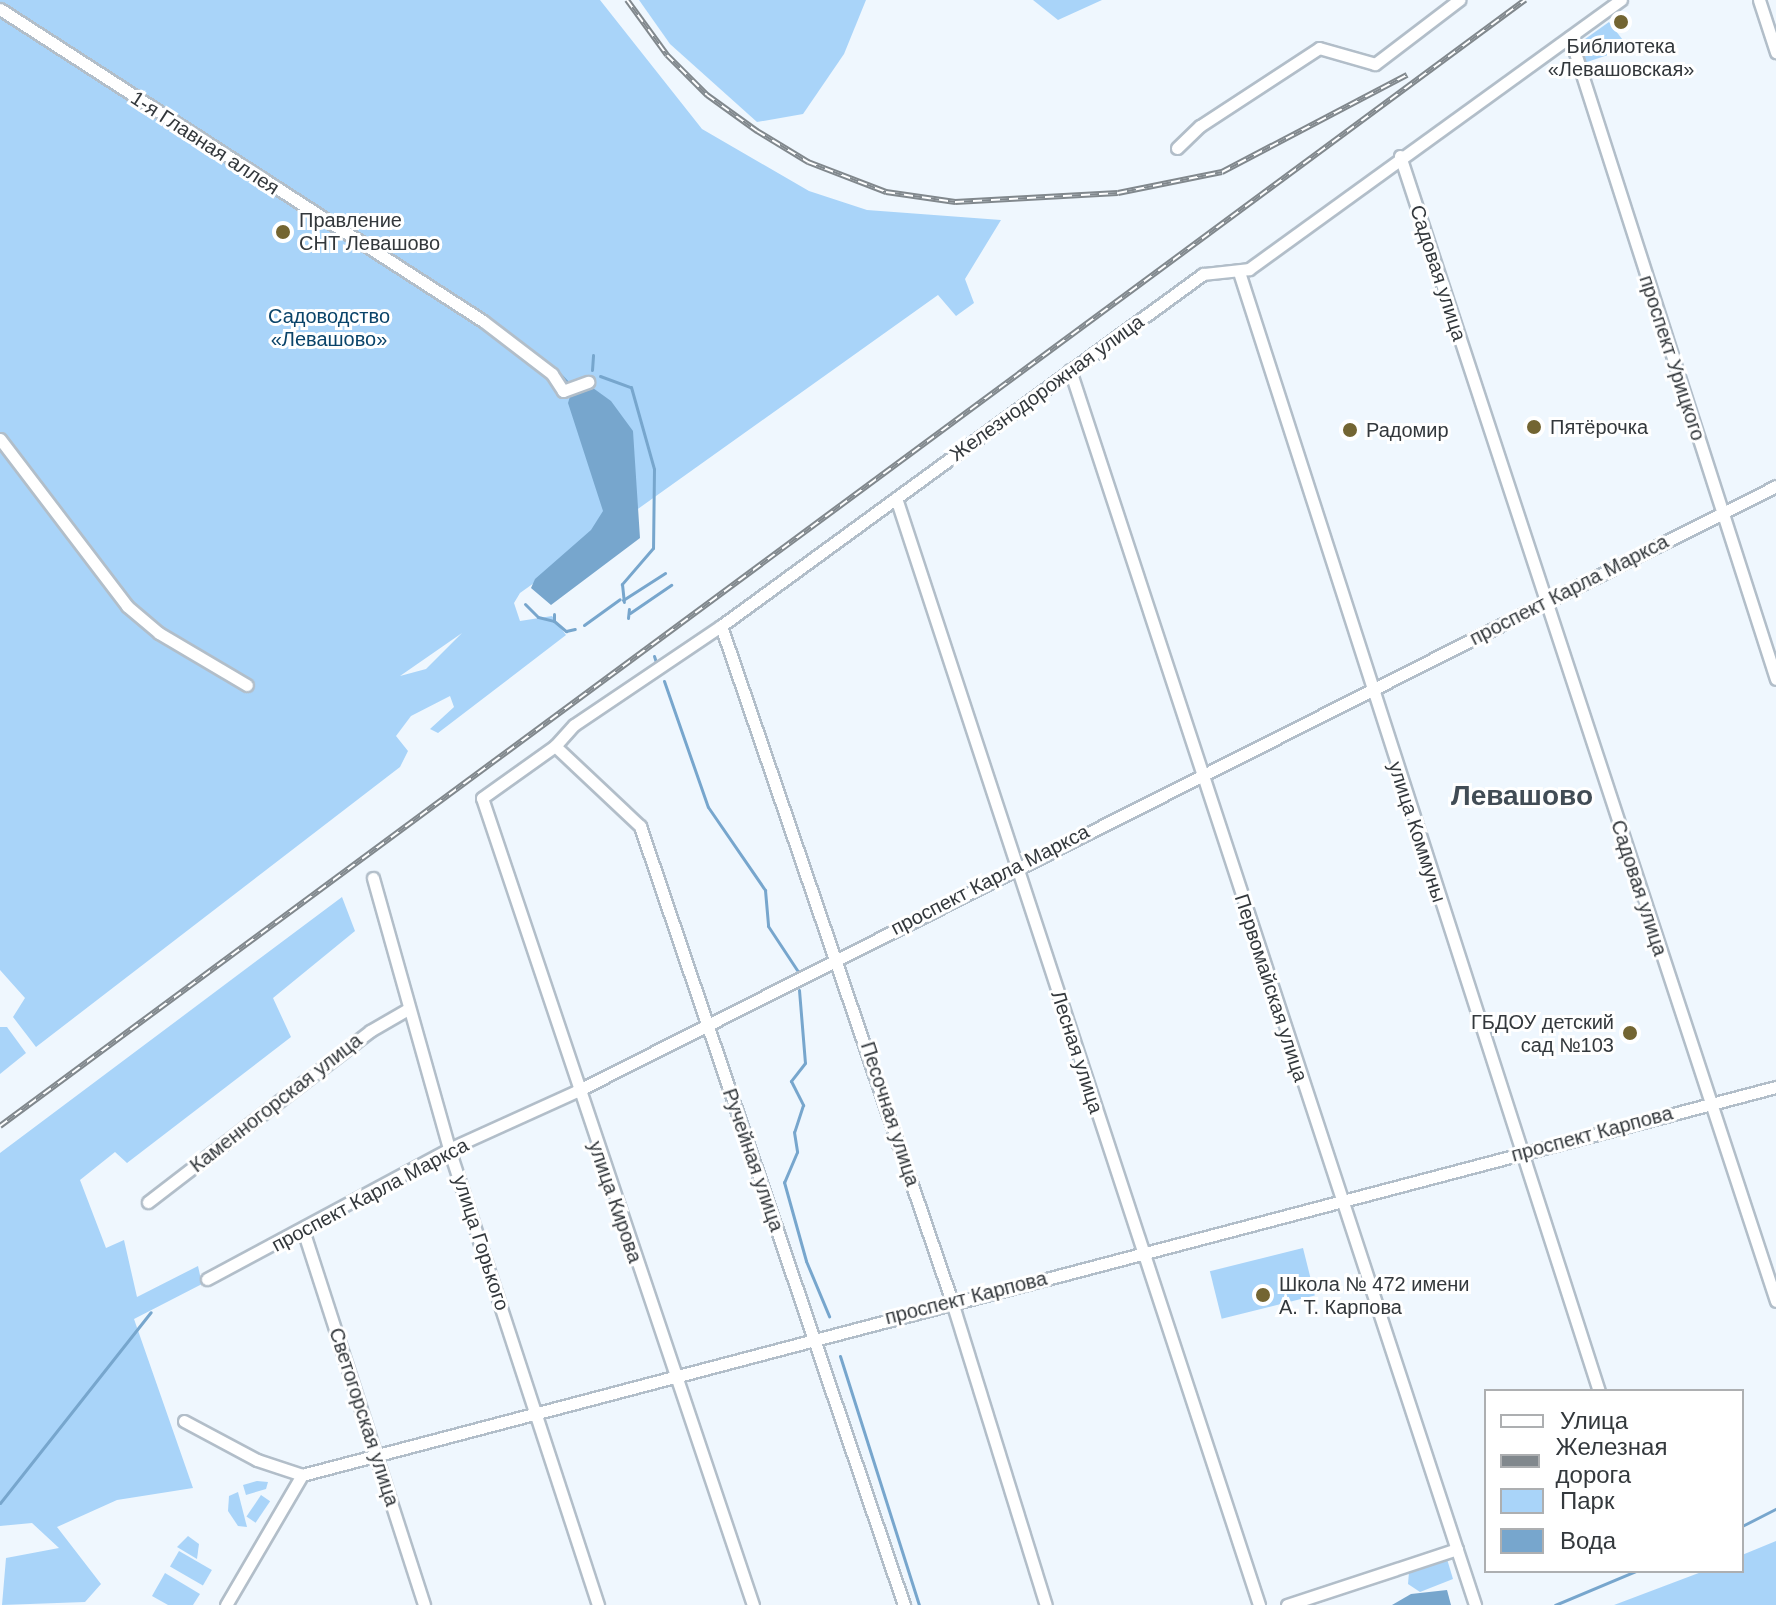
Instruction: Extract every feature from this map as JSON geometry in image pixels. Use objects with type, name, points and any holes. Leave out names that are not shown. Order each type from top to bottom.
[{"type":"street","points":[[1177,148],[1200,126],[1319,48],[1375,64],[1459,0]]},
{"type":"street","name":"Железнодорожная улица","points":[[482,798],[555,746],[574,725],[721,626],[1203,274],[1239,272],[1621,0]]},
{"type":"street","points":[[1759,0],[1776,52]]},
{"type":"street","name":"1-я Главная аллея","points":[[0,9],[483,321],[552,374],[563,391],[588,382]]},
{"type":"street","name":"проспект Урицкого","points":[[1570,37],[1776,679]]},
{"type":"street","name":"Садовая улица","points":[[1400,156],[1776,1301]]},
{"type":"street","name":"улица Коммуны","points":[[1239,272],[1598,1389]]},
{"type":"street","name":"Первомайская улица","points":[[1070,370],[1200,776],[1475,1605]]},
{"type":"street","points":[[0,439],[127,606],[159,633],[247,685]]},
{"type":"street","name":"проспект Карла Маркса","points":[[207,1279],[449,1149],[577,1091],[1015,866],[1776,486]]},
{"type":"street","name":"Лесная улица","points":[[896,498],[1259,1605]]},
{"type":"street","name":"Песочная улица","points":[[721,626],[838,958],[952,1302],[1046,1605]]},
{"type":"street","name":"Ручейная улица","points":[[555,746],[640,826],[904,1605]]},
{"type":"street","name":"улица Кирова","points":[[482,798],[577,1091],[753,1605]]},
{"type":"street","name":"улица Горького","points":[[373,878],[449,1149],[598,1605]]},
{"type":"street","name":"Каменногорская улица","points":[[148,1202],[370,1031],[408,1009]]},
{"type":"street","name":"проспект Карпова","points":[[302,1475],[375,1453],[1776,1087]]},
{"type":"street","name":"Светогорская улица","points":[[303,1230],[424,1605]]},
{"type":"street","points":[[184,1421],[257,1460],[302,1475],[226,1605]]},
{"type":"street","points":[[1287,1605],[1457,1549]]},
{"type":"green space","name":"Садоводство «Левашово»","points":[[0,0],[600,0],[702,129],[809,191],[867,210],[1001,220],[965,279],[974,303],[956,316],[938,295],[520,593],[514,603],[520,621],[552,616],[566,635],[438,733],[430,729],[454,707],[450,696],[411,716],[396,736],[408,751],[400,767],[36,1047],[13,1017],[25,998],[0,970]],"holes":[[[462,633],[426,669],[400,676]]]},
{"type":"green space","points":[[639,0],[866,0],[844,54],[803,114],[757,122],[670,44]]},
{"type":"green space","points":[[1033,0],[1102,0],[1058,20]]},
{"type":"green space","points":[[1609,22],[1629,48],[1584,63],[1578,44]]},
{"type":"green space","points":[[342,897],[355,931],[273,998],[291,1037],[127,1163],[115,1152],[80,1180],[106,1248],[124,1240],[137,1297],[198,1266],[202,1284],[134,1319],[193,1488],[117,1500],[57,1527],[101,1584],[85,1602],[2,1605],[6,1558],[59,1548],[32,1523],[0,1526],[0,1153]]},
{"type":"green space","points":[[0,1027],[7,1027],[26,1053],[0,1074]]},
{"type":"green space","points":[[1303,1248],[1315,1296],[1222,1319],[1210,1271]]},
{"type":"green space","points":[[268,1482],[266,1489],[246,1495],[243,1485]]},
{"type":"green space","points":[[238,1492],[247,1527],[238,1526],[228,1511],[229,1496]]},
{"type":"green space","points":[[261,1495],[270,1501],[256,1523],[246,1517]]},
{"type":"green space","points":[[188,1536],[199,1544],[197,1559],[177,1547]]},
{"type":"green space","points":[[1776,1541],[1776,1605],[1614,1605],[1699,1573],[1744,1573],[1744,1554]]},
{"type":"green space","points":[[179,1551],[212,1570],[203,1586],[170,1567]]},
{"type":"green space","points":[[1447,1559],[1453,1579],[1420,1592],[1408,1584],[1409,1572]]},
{"type":"green space","points":[[165,1573],[200,1594],[193,1605],[168,1605],[152,1596]]},
{"type":"water","points":[[593,388],[611,401],[633,431],[640,538],[551,605],[531,588],[535,579],[591,530],[603,511],[568,403],[572,390]]},
{"type":"water","points":[[1447,1590],[1451,1605],[1392,1605],[1411,1594]]},
{"type":"waterway","points":[[592,370],[593,355]]},
{"type":"waterway","points":[[553,367],[568,383]]},
{"type":"waterway","points":[[600,376],[631,387],[654,469],[653,548],[622,584],[624,602]]},
{"type":"waterway","points":[[623,600],[665,573]]},
{"type":"waterway","points":[[630,613],[671,585]]},
{"type":"waterway","points":[[584,625],[620,599]]},
{"type":"waterway","points":[[525,604],[538,617],[554,621]]},
{"type":"waterway","points":[[628,618],[629,609]]},
{"type":"waterway","points":[[554,614],[554,621],[566,631],[575,629]]},
{"type":"waterway","points":[[654,656],[656,662]]},
{"type":"waterway","points":[[664,681],[708,807],[765,890],[768,926],[797,970]]},
{"type":"waterway","points":[[799,990],[805,1063],[791,1081],[803,1105],[794,1132],[797,1152],[784,1182],[806,1261],[829,1316]]},
{"type":"waterway","points":[[0,1503],[151,1312]]},
{"type":"waterway","points":[[840,1356],[919,1605]]},
{"type":"waterway","points":[[1744,1525],[1776,1509]]},
{"type":"waterway","points":[[1555,1605],[1631,1573]]},
{"type":"railway","points":[[627,0],[667,55],[707,95],[757,131],[808,162],[886,192],[955,202],[1118,193],[1222,172],[1407,75]]},
{"type":"railway","points":[[0,1126],[1525,0]]},
{"type":"place","name":"Библиотека «Левашовская»","points":[[1621,22]]},
{"type":"place","name":"Правление СНТ Левашово","points":[[283,232]]},
{"type":"place","name":"Пятёрочка","points":[[1534,427]]},
{"type":"place","name":"Радомир","points":[[1350,430]]},
{"type":"place","name":"ГБДОУ детский сад №103","points":[[1630,1033]]},
{"type":"place","name":"Школа № 472 имени А. Т. Карпова","points":[[1263,1295]]},
{"type":"district","name":"Левашово","points":[[1522,796]]}]
